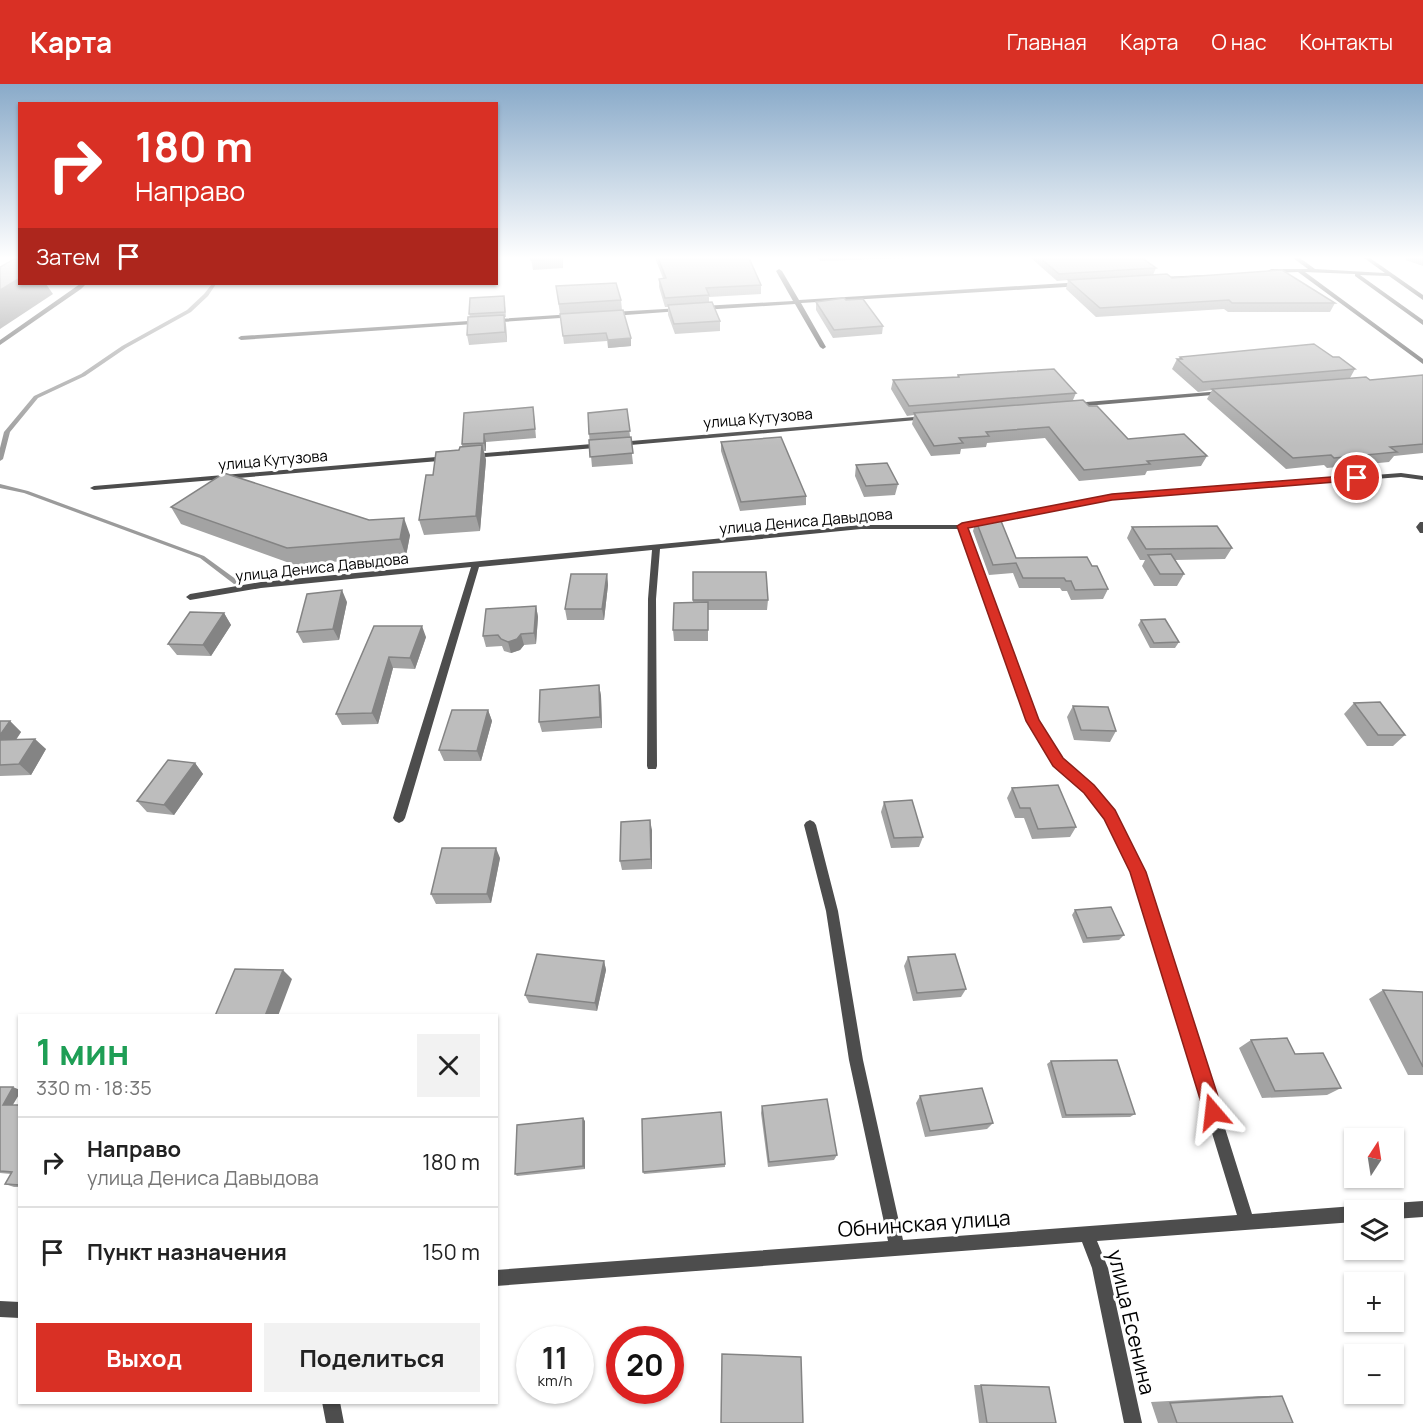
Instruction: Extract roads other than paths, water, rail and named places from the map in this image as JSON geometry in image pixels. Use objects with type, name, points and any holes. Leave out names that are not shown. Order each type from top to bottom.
[{"type":"street","points":[[0,343],[32,320]]},
{"type":"street","points":[[241,338],[514,320]]},
{"type":"street","points":[[808,320],[823,347]]},
{"type":"street","points":[[1367,320],[1423,362]]},
{"type":"street","points":[[1068,406],[1234,392]]},
{"type":"street","name":"улица Кутузова","points":[[470,456],[938,417]]},
{"type":"street","name":"улица Кутузова","points":[[94,488],[458,457]]},
{"type":"street","name":"улица Дениса Давыдова","points":[[190,597],[261,585],[861,527],[962,526],[1112,497],[1401,475],[1423,478]]},
{"type":"street","points":[[1423,524],[1420,527],[1423,531]]},
{"type":"street","points":[[962,526],[1033,721],[1058,762],[1089,789],[1110,814],[1138,872],[1247,1222]]},
{"type":"street","points":[[652,766],[652,599],[656,547]]},
{"type":"street","points":[[399,818],[476,564]]},
{"type":"street","points":[[810,825],[831,911],[856,1060],[897,1248]]},
{"type":"street","points":[[1404,1210],[1423,1209]]},
{"type":"street","name":"Обнинская улица","points":[[498,1278],[1344,1215]]},
{"type":"street","name":"улица Есенина","points":[[1086,1233],[1100,1268],[1133,1423]]},
{"type":"street","points":[[0,1309],[18,1310]]},
{"type":"street","points":[[331,1404],[335,1423]]},
{"type":"waterway","points":[[0,459],[7,432],[36,397],[83,375],[124,347],[172,320]]},
{"type":"waterway","points":[[0,486],[26,492],[202,557],[236,582],[270,576]]}]
